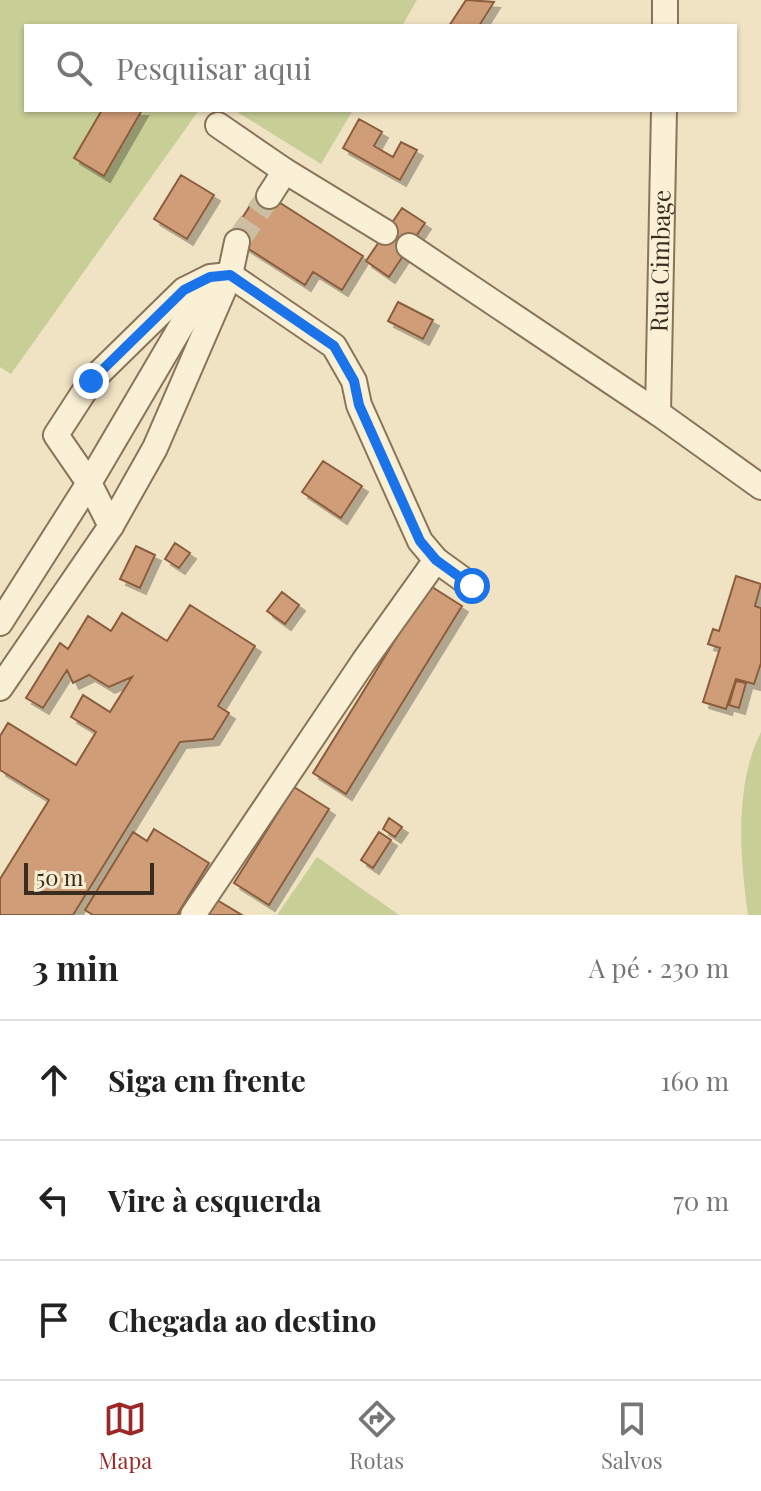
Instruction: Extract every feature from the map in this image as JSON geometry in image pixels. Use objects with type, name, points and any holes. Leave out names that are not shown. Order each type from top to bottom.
[{"type":"street","points":[[665,0],[665,24]]},
{"type":"street","name":"Rua Cimbage","points":[[658,413],[664,112]]},
{"type":"street","points":[[218,125],[285,171],[385,232]]},
{"type":"street","points":[[269,196],[285,171]]},
{"type":"street","points":[[409,246],[658,413],[761,487]]},
{"type":"street","points":[[0,623],[220,276]]},
{"type":"street","points":[[111,526],[89,483],[56,435],[91,381],[184,290],[220,276]]},
{"type":"street","points":[[0,688],[111,526],[155,448],[220,276]]},
{"type":"street","points":[[220,276],[334,346],[354,381],[359,405],[420,541],[436,560],[472,586]]},
{"type":"street","points":[[193,915],[436,560]]},
{"type":"green space","points":[[0,0],[417,0],[403,24],[24,24],[24,112],[198,112],[11,374],[0,367]]},
{"type":"green space","points":[[237,112],[352,112],[321,164]]},
{"type":"green space","points":[[761,732],[761,915],[748,915],[741,822],[746,775]]},
{"type":"green space","points":[[317,857],[399,915],[277,915]]},
{"type":"building","points":[[466,0],[494,2],[480,24],[450,24]]},
{"type":"building","points":[[101,112],[141,112],[104,176],[74,158]]},
{"type":"building","points":[[359,119],[382,132],[374,146],[393,157],[401,142],[417,150],[400,180],[343,148]]},
{"type":"building","points":[[181,175],[214,195],[187,239],[154,219]]},
{"type":"building","points":[[260,190],[363,256],[342,290],[313,272],[305,285],[230,237]]},
{"type":"building","points":[[402,208],[425,223],[389,277],[366,261]]},
{"type":"building","points":[[398,302],[433,320],[423,339],[388,321]]},
{"type":"building","points":[[323,461],[362,486],[341,518],[302,492]]},
{"type":"building","points":[[175,543],[190,553],[179,568],[165,559]]},
{"type":"building","points":[[136,546],[155,555],[140,588],[120,579]]},
{"type":"building","points":[[736,576],[761,584],[755,606],[761,608],[761,663],[754,684],[736,679],[726,709],[703,702],[720,648],[708,644],[713,629],[719,631]]},
{"type":"building","points":[[429,585],[462,606],[346,794],[313,773]]},
{"type":"building","points":[[282,592],[299,605],[285,624],[267,611]]},
{"type":"building","points":[[190,605],[255,646],[218,706],[229,713],[213,739],[180,742],[73,915],[0,915],[0,879],[49,800],[0,770],[0,736],[8,723],[76,765],[96,732],[71,717],[83,695],[110,712],[132,677],[109,687],[89,675],[73,683],[67,670],[43,708],[26,698],[60,643],[68,649],[88,616],[111,631],[122,613],[167,641]]},
{"type":"building","points":[[736,681],[746,683],[739,708],[729,705]]},
{"type":"building","points":[[294,787],[329,809],[269,905],[234,883]]},
{"type":"building","points":[[389,818],[402,827],[395,837],[383,829]]},
{"type":"building","points":[[154,829],[209,863],[177,915],[93,915],[85,910],[133,832],[147,841]]},
{"type":"building","points":[[379,832],[391,840],[373,868],[361,860]]},
{"type":"building","points":[[217,900],[242,915],[208,915]]},
{"type":"tunnel","points":[[237,242],[269,196]]},
{"type":"route","points":[[91,381],[184,290],[210,277],[230,275],[334,346],[354,381],[359,405],[420,541],[436,560],[472,586]]}]
